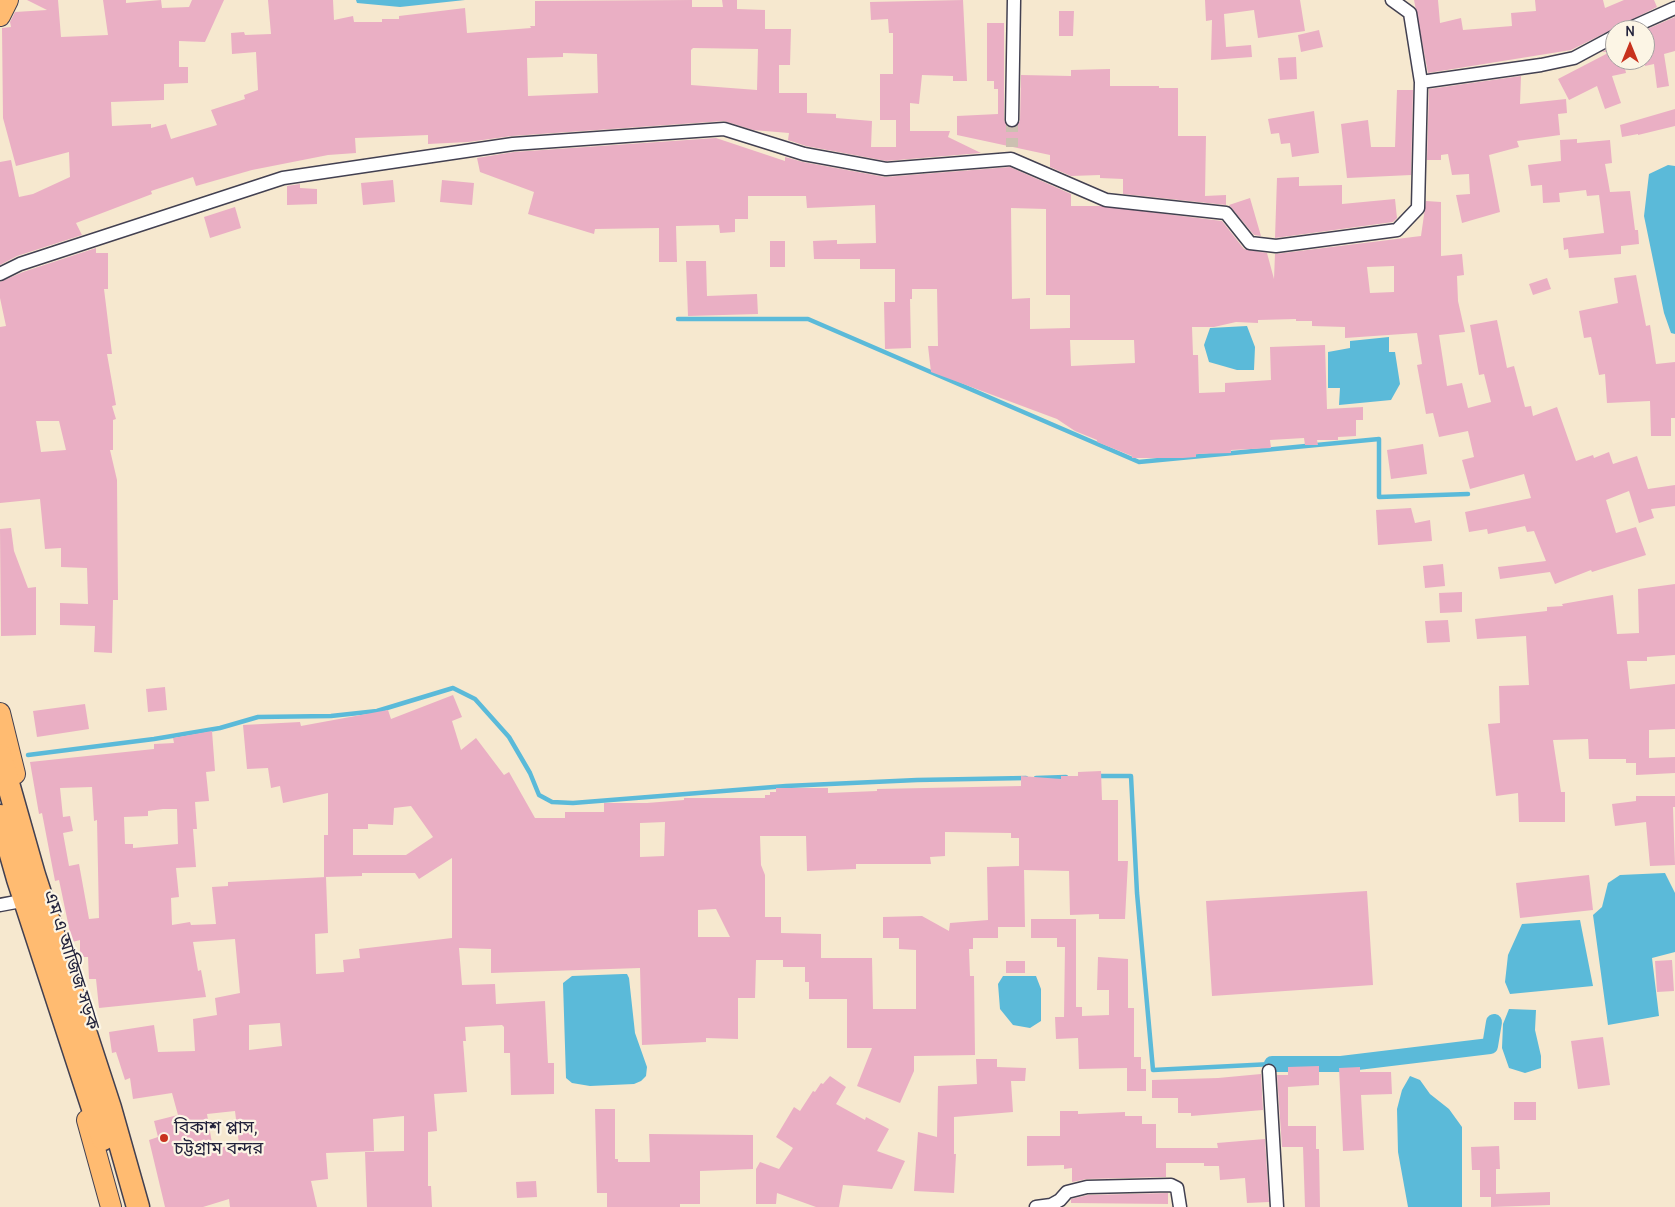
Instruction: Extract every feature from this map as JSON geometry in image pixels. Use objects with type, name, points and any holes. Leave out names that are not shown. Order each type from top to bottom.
[{"type":"highway","points":[[0,755],[34,875],[110,1108],[138,1207]]},
{"type":"highway","points":[[0,816],[18,879],[95,1111],[122,1207]]},
{"type":"main road","points":[[0,16],[8,0]]},
{"type":"main road","name":"এম এ আজিজ সড়ক","points":[[0,712],[20,796],[42,872],[119,1107],[146,1207]]},
{"type":"main road","name":"এম এ আজিজ সড়ক","points":[[0,849],[8,904],[85,1114],[111,1207]]},
{"type":"street","points":[[1012,120],[1014,0]]},
{"type":"street","points":[[0,274],[20,264],[283,178],[513,144],[724,129],[804,154],[886,169],[1012,153],[1106,200],[1226,213],[1250,243],[1276,246],[1397,230],[1418,208],[1421,82],[1410,13],[1392,0]]},
{"type":"street","points":[[1648,20],[1675,8]]},
{"type":"street","points":[[1421,82],[1541,65],[1574,58],[1605,41]]},
{"type":"street","points":[[1269,1071],[1277,1207]]},
{"type":"street","points":[[1036,1207],[1051,1205],[1060,1200],[1067,1192],[1087,1188],[1171,1185],[1177,1188],[1180,1207]]},
{"type":"water","points":[[356,0],[465,0],[400,7],[357,3]]},
{"type":"water","points":[[1668,165],[1675,166],[1675,334],[1671,333],[1664,313],[1644,216],[1649,174]]},
{"type":"water","points":[[1247,326],[1255,347],[1254,370],[1237,370],[1209,362],[1204,345],[1210,328]]},
{"type":"water","points":[[1389,337],[1389,352],[1395,352],[1400,384],[1391,400],[1339,405],[1340,388],[1328,388],[1328,352],[1350,348],[1350,341]]},
{"type":"water","points":[[1665,873],[1675,893],[1675,952],[1652,958],[1659,1016],[1608,1025],[1593,915],[1602,907],[1608,883],[1620,875]]},
{"type":"water","points":[[1580,920],[1593,986],[1510,994],[1505,982],[1508,955],[1522,924]]},
{"type":"water","points":[[627,974],[635,1033],[647,1067],[646,1076],[634,1084],[590,1086],[572,1083],[566,1078],[563,983],[572,976]]},
{"type":"water","points":[[1003,976],[1036,976],[1041,989],[1041,1021],[1030,1028],[1013,1025],[1000,1009],[998,984]]},
{"type":"water","points":[[1509,1009],[1536,1010],[1535,1030],[1541,1056],[1541,1068],[1525,1073],[1509,1068],[1502,1048],[1503,1024]]},
{"type":"water","points":[[1410,1076],[1420,1080],[1430,1094],[1449,1109],[1462,1127],[1462,1207],[1408,1207],[1398,1152],[1397,1109],[1402,1090]]},
{"type":"building","points":[[27,0],[58,0],[61,37],[108,35],[103,0],[126,0],[126,3],[161,0],[162,8],[189,7],[192,0],[224,0],[205,42],[179,41],[179,67],[188,67],[188,83],[164,84],[164,100],[111,102],[112,126],[151,124],[151,128],[166,124],[171,139],[217,125],[211,110],[245,99],[244,95],[258,90],[256,52],[232,54],[231,33],[244,32],[245,35],[271,34],[268,0],[333,0],[334,20],[353,16],[354,22],[382,22],[382,19],[399,19],[399,16],[465,8],[467,33],[531,28],[530,26],[535,26],[535,1],[692,0],[692,7],[723,7],[722,0],[737,0],[737,9],[765,10],[765,29],[791,29],[790,65],[779,65],[779,93],[807,93],[807,113],[836,114],[836,118],[872,121],[871,147],[896,147],[896,120],[880,120],[880,74],[893,74],[893,33],[889,33],[888,19],[871,20],[870,2],[963,0],[967,81],[953,81],[953,76],[922,75],[919,104],[910,103],[910,131],[950,131],[948,137],[981,153],[886,161],[806,146],[788,140],[789,133],[753,130],[724,121],[428,144],[428,135],[355,138],[356,153],[328,155],[252,170],[196,186],[193,177],[151,191],[152,194],[76,223],[82,235],[17,256],[0,265],[0,162],[11,160],[19,197],[33,194],[70,177],[69,152],[16,166],[3,118],[2,28],[11,27],[10,22],[15,12],[47,10]],"holes":[[[693,48],[758,49],[757,90],[691,85],[691,50]],[[563,53],[597,54],[598,93],[528,96],[527,58],[563,57]]]},
{"type":"building","points":[[1205,0],[1300,0],[1305,31],[1258,38],[1254,10],[1224,14],[1226,47],[1251,45],[1252,57],[1211,60],[1212,20],[1206,21]]},
{"type":"building","points":[[1414,0],[1438,0],[1440,23],[1461,18],[1463,30],[1512,26],[1511,13],[1536,11],[1535,0],[1603,0],[1605,8],[1624,0],[1654,0],[1657,7],[1631,20],[1605,20],[1605,33],[1571,50],[1428,73]]},
{"type":"building","points":[[1059,11],[1074,11],[1073,36],[1059,36]]},
{"type":"building","points":[[1675,17],[1675,51],[1664,54],[1669,86],[1657,88],[1655,70],[1655,26]]},
{"type":"building","points":[[987,23],[1004,23],[1004,120],[1007,127],[1015,127],[1020,121],[1021,75],[1071,76],[1071,70],[1110,69],[1110,86],[1178,88],[1178,136],[1206,136],[1205,196],[1226,195],[1226,205],[1123,194],[1123,179],[1100,178],[1100,175],[1071,176],[1050,167],[1050,155],[957,135],[957,116],[998,114],[998,89],[994,89],[994,81],[987,81]]},
{"type":"building","points":[[1319,30],[1323,47],[1301,52],[1298,35]]},
{"type":"building","points":[[1605,55],[1605,70],[1625,70],[1626,73],[1612,76],[1621,103],[1605,109],[1597,86],[1569,100],[1558,79]]},
{"type":"building","points":[[1296,57],[1297,79],[1280,80],[1278,58]]},
{"type":"building","points":[[1521,76],[1520,104],[1566,99],[1567,113],[1558,114],[1560,135],[1517,141],[1519,147],[1489,155],[1500,212],[1462,223],[1456,195],[1470,194],[1469,174],[1452,175],[1448,154],[1441,155],[1441,160],[1427,160],[1429,89]]},
{"type":"building","points":[[1397,90],[1413,90],[1411,175],[1347,178],[1341,124],[1368,120],[1371,147],[1395,147]]},
{"type":"building","points":[[1675,109],[1675,126],[1622,137],[1620,125]]},
{"type":"building","points":[[1314,111],[1319,153],[1292,157],[1290,143],[1281,144],[1279,133],[1271,134],[1268,119]]},
{"type":"building","points":[[716,138],[785,161],[785,157],[885,177],[1010,167],[1071,194],[1071,206],[1101,206],[1222,221],[1244,249],[1267,253],[1274,279],[1275,254],[1421,236],[1426,201],[1441,202],[1441,256],[1462,254],[1464,275],[1457,276],[1458,301],[1465,332],[1439,335],[1447,386],[1462,383],[1468,408],[1491,402],[1484,374],[1479,375],[1470,325],[1497,320],[1507,368],[1514,366],[1525,407],[1531,406],[1533,416],[1557,407],[1576,461],[1593,455],[1594,458],[1609,452],[1613,464],[1637,456],[1648,489],[1675,485],[1675,506],[1651,509],[1654,518],[1639,523],[1629,491],[1606,500],[1616,533],[1636,527],[1646,555],[1592,572],[1591,570],[1555,584],[1550,572],[1500,579],[1498,567],[1546,561],[1534,531],[1527,532],[1525,526],[1488,534],[1487,529],[1469,532],[1465,512],[1531,498],[1524,474],[1470,489],[1462,460],[1474,457],[1468,431],[1439,437],[1433,413],[1426,414],[1417,365],[1422,364],[1417,333],[1345,338],[1345,327],[1312,326],[1312,321],[1296,321],[1296,319],[1258,320],[1258,323],[1236,322],[1214,327],[1192,327],[1193,355],[1198,355],[1199,393],[1225,392],[1225,383],[1271,380],[1270,347],[1325,345],[1327,409],[1363,407],[1363,420],[1356,420],[1356,436],[1338,437],[1338,440],[1317,440],[1318,445],[1305,445],[1304,438],[1270,440],[1271,448],[1231,450],[1231,453],[1196,454],[1196,457],[1132,458],[1132,456],[1075,431],[1057,419],[931,372],[928,346],[938,346],[937,289],[912,289],[912,299],[910,299],[911,348],[885,349],[884,302],[895,302],[895,269],[860,269],[860,259],[814,259],[813,241],[837,240],[837,244],[876,243],[875,205],[807,208],[806,196],[748,196],[748,219],[735,219],[735,232],[720,233],[719,225],[676,226],[677,262],[659,262],[659,228],[595,229],[594,234],[528,214],[534,192],[480,172],[477,158],[514,152]],"holes":[[[1011,208],[1046,209],[1046,295],[1070,295],[1070,328],[1030,329],[1030,298],[1012,299]],[[1394,266],[1394,292],[1370,293],[1367,267]],[[1070,340],[1134,340],[1135,363],[1071,366]]]},
{"type":"building","points":[[1577,139],[1577,143],[1610,140],[1612,163],[1605,164],[1610,192],[1630,191],[1635,230],[1638,230],[1639,244],[1621,246],[1621,254],[1569,258],[1568,249],[1564,250],[1563,238],[1604,233],[1599,195],[1587,196],[1586,190],[1559,193],[1560,202],[1543,203],[1542,185],[1531,186],[1528,165],[1561,161],[1560,140]]},
{"type":"building","points":[[1299,177],[1299,186],[1342,185],[1342,204],[1395,199],[1397,218],[1393,222],[1275,238],[1277,178]]},
{"type":"building","points":[[393,180],[395,202],[363,205],[361,183]]},
{"type":"building","points":[[442,180],[474,183],[472,205],[440,202]]},
{"type":"building","points":[[300,184],[300,188],[317,189],[317,204],[287,205],[287,186]]},
{"type":"building","points":[[1250,198],[1261,236],[1254,235],[1229,205]]},
{"type":"building","points":[[235,207],[241,228],[210,238],[204,217]]},
{"type":"building","points":[[770,241],[785,241],[785,267],[770,267]]},
{"type":"building","points":[[96,248],[96,253],[108,253],[108,289],[104,289],[112,354],[107,354],[116,405],[112,406],[116,419],[113,420],[113,450],[110,450],[117,480],[118,600],[113,600],[112,653],[94,652],[95,626],[60,625],[60,603],[88,604],[87,568],[61,567],[61,548],[45,549],[40,499],[0,503],[0,327],[6,326],[0,298],[0,282],[23,272]],"holes":[[[36,421],[59,421],[66,450],[41,452]]]},
{"type":"building","points":[[686,261],[706,261],[707,296],[757,294],[758,314],[688,316]]},
{"type":"building","points":[[1636,275],[1646,326],[1650,325],[1656,364],[1675,362],[1675,418],[1671,418],[1671,436],[1651,436],[1650,401],[1607,403],[1605,374],[1599,375],[1591,337],[1584,338],[1579,311],[1618,303],[1614,278]]},
{"type":"building","points":[[1547,278],[1551,289],[1533,295],[1529,284]]},
{"type":"building","points":[[1423,444],[1427,474],[1391,479],[1387,450]]},
{"type":"building","points":[[1411,508],[1415,523],[1430,520],[1432,541],[1378,545],[1376,510]]},
{"type":"building","points":[[11,528],[14,551],[28,588],[36,587],[36,635],[1,636],[0,529]]},
{"type":"building","points":[[1443,564],[1445,586],[1425,588],[1423,566]]},
{"type":"building","points":[[1675,584],[1675,655],[1647,657],[1647,661],[1627,661],[1630,689],[1675,684],[1675,729],[1649,730],[1649,758],[1675,757],[1675,773],[1636,775],[1636,763],[1626,763],[1626,759],[1589,759],[1588,739],[1553,740],[1561,792],[1565,792],[1565,822],[1519,822],[1518,793],[1496,796],[1488,724],[1500,723],[1499,686],[1529,685],[1526,636],[1477,639],[1475,619],[1547,611],[1547,607],[1563,606],[1562,604],[1613,595],[1617,634],[1639,633],[1638,589]]},
{"type":"building","points":[[1462,592],[1462,612],[1440,613],[1439,593]]},
{"type":"building","points":[[1448,620],[1450,642],[1427,643],[1425,621]]},
{"type":"building","points":[[165,687],[167,710],[148,712],[146,689]]},
{"type":"building","points":[[453,695],[462,717],[452,721],[461,750],[476,738],[504,775],[509,772],[535,818],[565,818],[565,812],[604,812],[604,803],[647,803],[684,800],[684,798],[765,798],[765,795],[770,795],[770,792],[776,792],[776,788],[828,788],[828,793],[877,791],[877,789],[1021,786],[1021,776],[1061,779],[1061,776],[1078,776],[1078,772],[1101,771],[1102,800],[1118,800],[1118,861],[1128,861],[1125,919],[1099,919],[1099,914],[1070,915],[1069,871],[1024,870],[1025,927],[998,927],[998,938],[973,938],[973,949],[969,949],[970,976],[974,976],[975,1055],[914,1056],[914,1071],[900,1103],[857,1086],[872,1048],[847,1048],[847,999],[809,999],[809,982],[805,982],[805,967],[783,967],[783,960],[756,960],[755,998],[738,998],[738,1039],[706,1038],[706,1042],[642,1045],[640,968],[491,973],[491,949],[459,948],[462,985],[495,984],[496,1004],[545,1001],[548,1063],[554,1063],[554,1094],[511,1095],[510,1053],[504,1053],[504,1027],[502,1025],[465,1027],[466,1041],[463,1041],[467,1092],[434,1094],[437,1131],[428,1132],[428,1186],[431,1186],[432,1207],[367,1207],[365,1152],[404,1151],[404,1116],[373,1119],[374,1151],[326,1153],[328,1179],[311,1181],[317,1207],[230,1207],[229,1199],[203,1207],[165,1207],[149,1140],[158,1137],[154,1121],[178,1115],[172,1093],[133,1099],[130,1078],[125,1080],[116,1052],[112,1053],[109,1032],[154,1025],[158,1052],[195,1051],[193,1019],[217,1015],[215,998],[240,993],[235,939],[193,942],[198,971],[201,970],[206,997],[99,1008],[96,979],[89,979],[88,957],[80,957],[80,940],[72,942],[59,880],[55,881],[42,813],[39,814],[30,762],[154,749],[154,744],[174,743],[173,738],[212,731],[215,771],[206,772],[209,801],[195,802],[197,829],[193,829],[196,867],[176,868],[179,897],[171,898],[172,925],[190,922],[191,925],[216,924],[212,887],[228,886],[228,882],[326,877],[328,933],[315,934],[316,974],[344,972],[343,960],[360,958],[359,949],[452,938],[452,858],[419,879],[415,873],[362,873],[362,876],[324,877],[324,835],[328,835],[328,793],[283,803],[280,786],[271,788],[268,768],[247,769],[243,725],[300,722],[301,726],[388,710],[391,719]],"holes":[[[92,787],[94,821],[97,820],[99,918],[89,919],[79,864],[69,866],[63,833],[73,831],[70,816],[63,817],[60,788]],[[411,806],[433,837],[406,855],[353,855],[353,829],[368,829],[368,824],[393,825],[394,808]],[[177,809],[178,844],[133,848],[133,844],[125,844],[124,817],[148,816],[148,811]],[[665,822],[664,856],[640,857],[640,823]],[[945,832],[1011,833],[1011,838],[1019,838],[1019,866],[987,867],[988,920],[950,923],[949,931],[922,916],[883,917],[883,938],[899,938],[899,949],[916,950],[916,1009],[873,1009],[872,958],[821,958],[821,934],[781,933],[781,917],[765,917],[765,875],[761,865],[760,836],[806,836],[807,871],[856,869],[856,864],[931,864],[930,857],[945,856]],[[716,909],[730,937],[698,937],[698,910]],[[280,1023],[282,1046],[249,1050],[249,1025]],[[235,1111],[239,1144],[213,1149],[207,1114]]]},
{"type":"building","points":[[85,704],[89,729],[37,737],[33,711]]},
{"type":"building","points":[[1636,796],[1675,796],[1675,807],[1673,807],[1675,865],[1650,866],[1646,822],[1615,826],[1612,804],[1636,801]]},
{"type":"building","points":[[1589,875],[1593,910],[1520,918],[1516,883]]},
{"type":"building","points":[[1367,891],[1373,985],[1212,996],[1206,901]]},
{"type":"building","points":[[1031,919],[1076,919],[1076,1007],[1082,1007],[1082,1016],[1109,1015],[1109,990],[1097,990],[1098,957],[1128,959],[1128,1008],[1134,1008],[1134,1057],[1141,1057],[1141,1069],[1146,1069],[1146,1091],[1127,1091],[1127,1068],[1079,1069],[1078,1038],[1056,1039],[1055,1017],[1064,1017],[1065,947],[1057,947],[1057,938],[1031,938]]},
{"type":"building","points":[[1672,960],[1674,991],[1657,992],[1655,961]]},
{"type":"building","points":[[1006,961],[1025,961],[1025,973],[1006,973]]},
{"type":"building","points":[[1603,1037],[1610,1085],[1578,1089],[1571,1041]]},
{"type":"building","points":[[976,1059],[997,1059],[997,1067],[1026,1068],[1025,1081],[1011,1081],[1013,1112],[954,1117],[954,1154],[956,1154],[954,1193],[914,1191],[918,1132],[937,1137],[938,1086],[977,1084]]},
{"type":"building","points":[[1319,1066],[1319,1085],[1288,1087],[1288,1126],[1316,1126],[1316,1149],[1319,1149],[1320,1207],[1305,1207],[1303,1147],[1282,1147],[1277,1075],[1288,1075],[1288,1067]]},
{"type":"building","points":[[1360,1067],[1360,1072],[1391,1072],[1392,1094],[1361,1095],[1364,1150],[1343,1151],[1339,1068]]},
{"type":"building","points":[[1261,1074],[1263,1110],[1191,1116],[1191,1113],[1178,1113],[1178,1098],[1152,1098],[1152,1080],[1218,1078]]},
{"type":"building","points":[[830,1076],[846,1087],[836,1104],[865,1120],[866,1117],[889,1129],[877,1151],[905,1161],[892,1189],[843,1185],[839,1207],[816,1207],[777,1193],[776,1204],[756,1204],[756,1169],[760,1162],[779,1169],[793,1148],[776,1137],[794,1107],[800,1111],[813,1091],[815,1092],[821,1083],[823,1084]]},
{"type":"building","points":[[1514,1102],[1536,1102],[1536,1120],[1514,1120]]},
{"type":"building","points":[[595,1109],[615,1109],[615,1159],[618,1159],[618,1162],[650,1162],[649,1134],[753,1135],[753,1169],[700,1171],[700,1204],[680,1204],[680,1207],[607,1207],[607,1193],[597,1193]]},
{"type":"building","points":[[1060,1111],[1078,1111],[1078,1114],[1125,1112],[1125,1116],[1142,1116],[1142,1124],[1156,1124],[1156,1148],[1218,1148],[1217,1143],[1265,1139],[1269,1202],[1247,1203],[1245,1178],[1220,1180],[1219,1166],[1204,1166],[1204,1163],[1166,1163],[1166,1177],[1087,1179],[1072,1182],[1072,1168],[1064,1169],[1064,1165],[1027,1166],[1027,1136],[1060,1136]]},
{"type":"building","points":[[1499,1146],[1500,1169],[1496,1169],[1496,1194],[1550,1192],[1550,1205],[1491,1207],[1491,1197],[1480,1197],[1480,1170],[1472,1170],[1471,1147]]},
{"type":"building","points":[[536,1181],[537,1197],[517,1198],[516,1182]]},
{"type":"building","points":[[1168,1193],[1168,1204],[1071,1203],[1071,1199],[1088,1195]]},
{"type":"waterway","points":[[678,319],[808,319],[1139,462],[1379,439],[1379,497],[1468,494]]},
{"type":"waterway","points":[[28,755],[154,739],[220,728],[258,717],[331,716],[377,711],[453,688],[475,699],[509,737],[530,773],[539,795],[552,802],[573,803],[786,786],[917,780],[1026,778]]},
{"type":"waterway","points":[[1096,776],[1131,776],[1137,893],[1153,1070],[1272,1064]]},
{"type":"waterway","points":[[1036,778],[1066,777]]},
{"type":"waterway","points":[[1272,1064],[1341,1064],[1490,1046],[1494,1022]]},
{"type":"tunnel","points":[[1012,120],[1012,147]]},
{"type":"place","name":"বিকাশ প্লাস, চট্টগ্রাম বন্দর","points":[[164,1138]]}]
